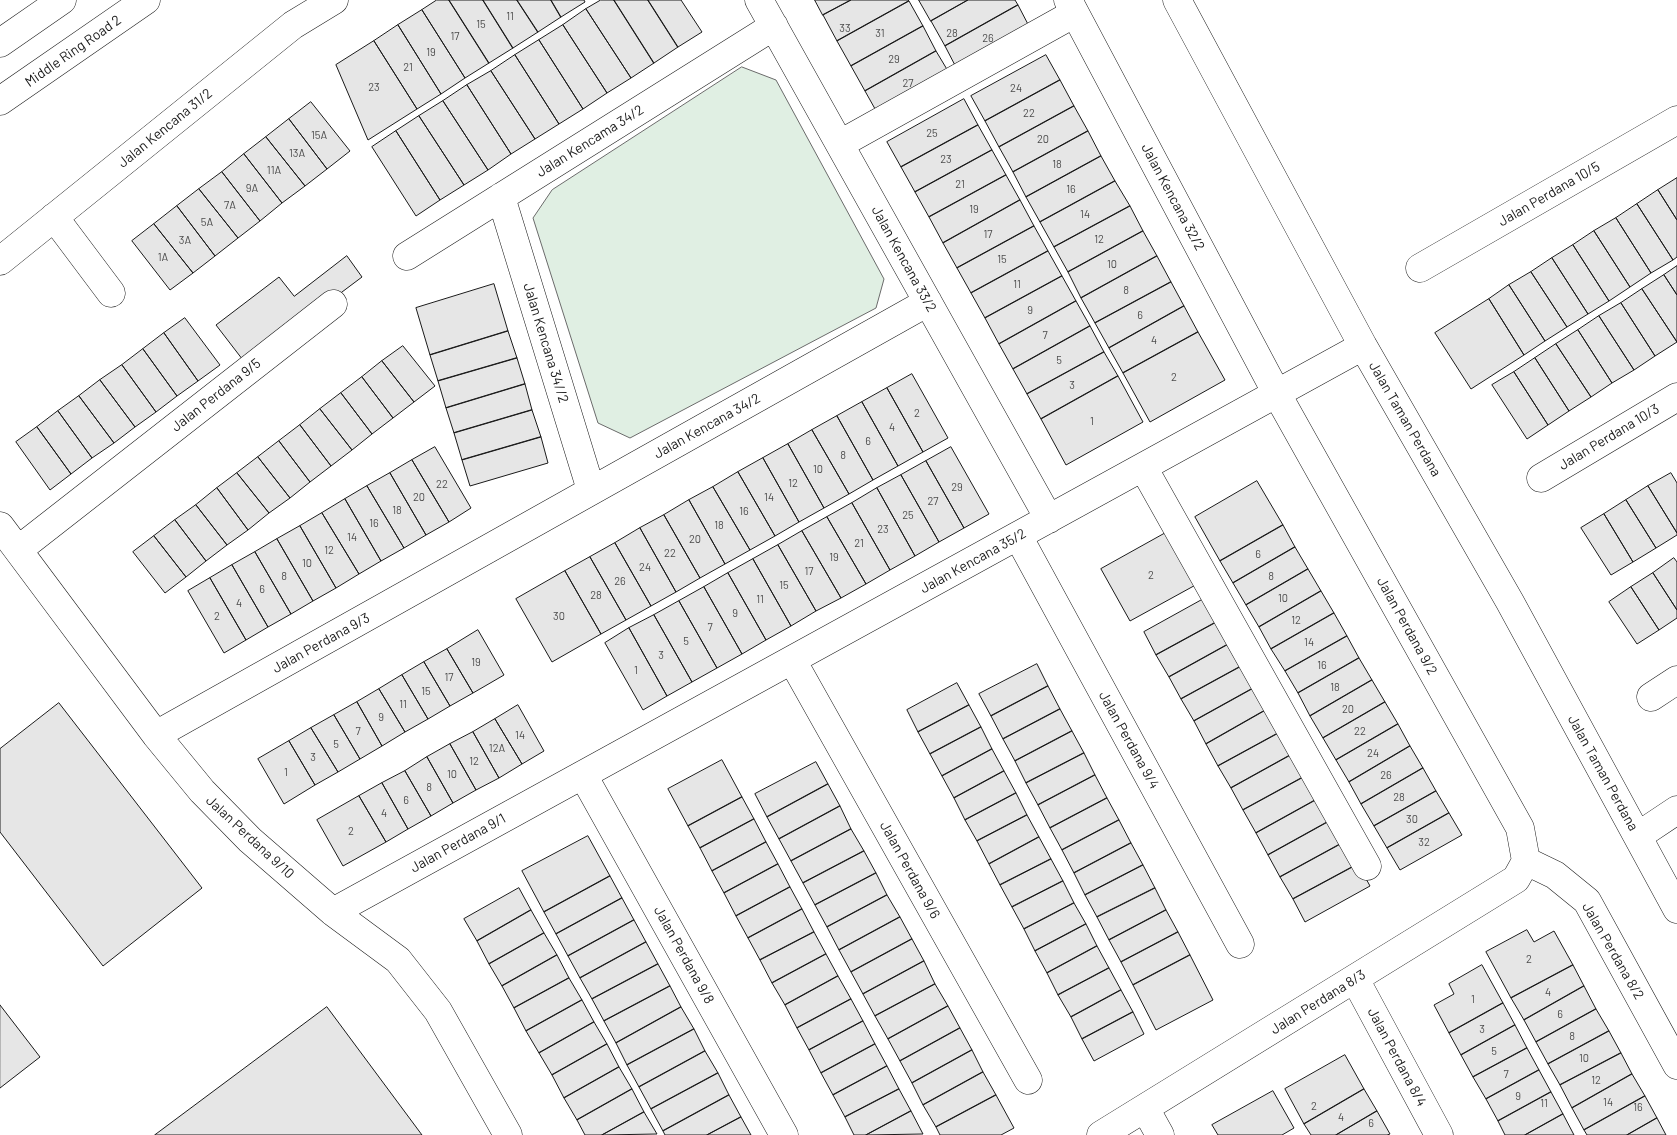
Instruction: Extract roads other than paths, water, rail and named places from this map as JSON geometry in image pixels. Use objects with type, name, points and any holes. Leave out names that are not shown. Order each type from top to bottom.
[{"type":"main road","points":[[0,43],[62,0]]},
{"type":"main road","name":"Middle Ring Road 2","points":[[0,101],[146,0]]},
{"type":"main road","name":"Jalan Kencana 31/2","points":[[0,261],[293,25],[334,0]]},
{"type":"main road","name":"Jalan Kencana 33/2","points":[[759,0],[1050,519]]},
{"type":"main road","name":"Jalan Taman Perdana","points":[[1179,1],[1363,346],[1510,602],[1677,909]]},
{"type":"main road","points":[[840,144],[1072,6]]},
{"type":"main road","name":"Jalan Kencana 32/2","points":[[1072,6],[1277,394]]},
{"type":"main road","name":"Jalan Kencama 34/2","points":[[407,256],[774,26]]},
{"type":"main road","name":"Jalan Perdana 10/5","points":[[1420,268],[1677,120]]},
{"type":"main road","name":"Jalan Kencana 34//2","points":[[501,197],[591,490]]},
{"type":"main road","points":[[54,217],[111,293]]},
{"type":"main road","name":"Jalan Kencana 34/2","points":[[485,550],[928,302]]},
{"type":"main road","name":"Jalan Perdana 9/5","points":[[18,550],[333,304]]},
{"type":"main road","name":"Jalan Kencana 35/2","points":[[583,775],[1363,346]]},
{"type":"main road","name":"Jalan Perdana 9/2","points":[[1277,394],[1520,828],[1526,861]]},
{"type":"main road","name":"Jalan Perdana 10/3","points":[[1541,478],[1677,397]]},
{"type":"main road","points":[[1143,467],[1367,866]]},
{"type":"main road","name":"Jalan Perdana 9/10","points":[[0,526],[156,735],[202,791],[250,840],[333,912],[398,960],[438,1011],[508,1135]]},
{"type":"main road","name":"Jalan Perdana 9/4","points":[[1018,536],[1240,944]]},
{"type":"main road","name":"Jalan Perdana 9/3","points":[[156,735],[485,550]]},
{"type":"main road","name":"Jalan Perdana 9/6","points":[[792,660],[1028,1080]]},
{"type":"main road","points":[[1651,697],[1677,680]]},
{"type":"main road","name":"Jalan Perdana 9/1","points":[[333,912],[583,775]]},
{"type":"main road","name":"Jalan Perdana 9/8","points":[[583,775],[784,1135]]},
{"type":"main road","points":[[1638,836],[1677,810]]},
{"type":"main road","name":"Jalan Perdana 8/3","points":[[1102,1135],[1516,879],[1526,861]]},
{"type":"main road","name":"Jalan Perdana 8/2","points":[[1526,861],[1555,875],[1587,901],[1677,1065]]},
{"type":"main road","name":"Jalan Perdana 8/4","points":[[1355,979],[1439,1135]]},
{"type":"main road","points":[[1144,1108],[1160,1135]]}]
